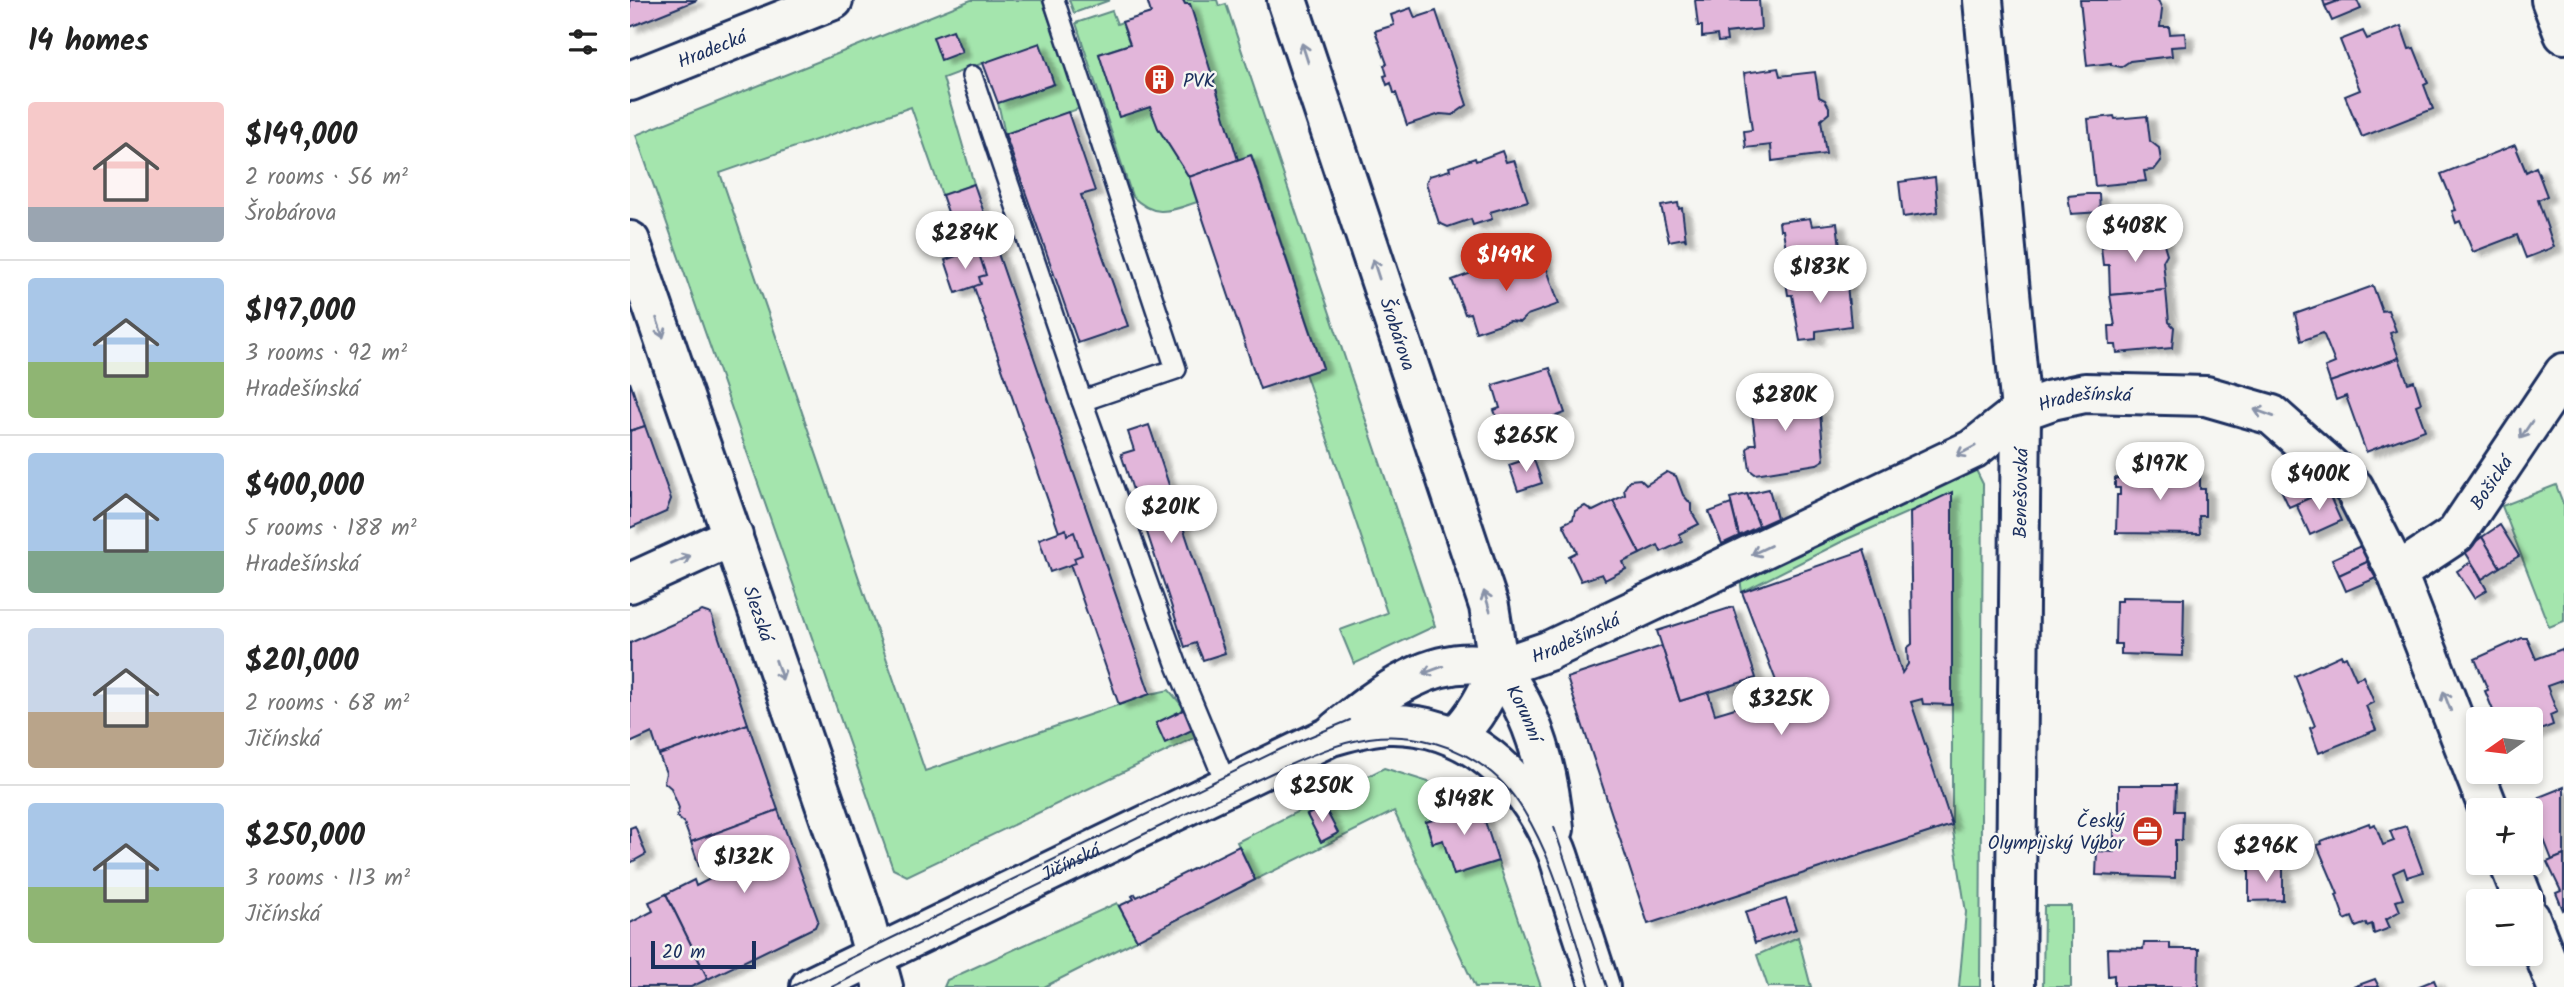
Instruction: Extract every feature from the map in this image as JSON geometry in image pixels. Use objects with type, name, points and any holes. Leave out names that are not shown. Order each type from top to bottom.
[{"type":"street","name":"Hradecká","points":[[630,81],[832,0]]},
{"type":"street","name":"Šrobárova","points":[[1287,0],[1489,606],[1499,668]]},
{"type":"street","name":"Benešovská","points":[[1983,0],[2021,411],[2015,987]]},
{"type":"street","points":[[2551,0],[2564,34]]},
{"type":"street","name":"Slezská","points":[[630,241],[858,898],[879,972]]},
{"type":"street","name":"Bošická","points":[[2397,573],[2456,534],[2564,373]]},
{"type":"street","name":"Hradešínská","points":[[1499,668],[1548,651],[1973,449],[2021,411],[2052,400],[2085,393],[2206,396],[2272,415],[2354,488],[2397,573],[2484,798]]},
{"type":"street","points":[[630,583],[733,536]]},
{"type":"street","name":"Jičínská","points":[[810,987],[879,972],[1340,728],[1382,695],[1432,670],[1470,662],[1499,668]]},
{"type":"street","points":[[1461,732],[1485,698],[1499,668]]},
{"type":"street","name":"Korunní","points":[[1499,668],[1515,688],[1540,750],[1554,836],[1600,987]]},
{"type":"street","name":"Jičínská","points":[[1340,728],[1385,724],[1461,732]]},
{"type":"street","name":"Korunní","points":[[1461,732],[1505,770],[1554,836]]},
{"type":"street","points":[[2543,951],[2557,987]]},
{"type":"lane","points":[[1054,0],[1176,369],[1082,401]]},
{"type":"lane","points":[[972,76],[1082,401],[1176,663],[1227,786]]},
{"type":"green space","points":[[971,0],[1042,0],[1081,108],[1005,134],[998,103],[1054,84],[983,63],[943,78],[974,184],[942,195],[911,107],[720,173],[925,771],[1150,694],[1169,690],[1185,709],[1156,723],[1165,742],[1194,729],[1196,737],[907,876],[893,869],[636,135]]},
{"type":"green space","points":[[1069,0],[1110,0],[1074,13]]},
{"type":"green space","points":[[1183,0],[1217,0],[1219,6],[1226,4],[1435,626],[1354,664],[1340,630],[1387,613],[1305,373],[1323,367],[1252,156],[1238,160],[1190,5]]},
{"type":"green space","points":[[1112,11],[1117,24],[1122,22],[1130,44],[1099,54],[1119,116],[1150,107],[1158,128],[1189,177],[1197,202],[1163,211],[1148,208],[1132,196],[1076,23]]},
{"type":"green space","points":[[1973,464],[1983,484],[1980,987],[1959,987],[1966,912],[1952,825],[1952,493],[1847,539],[1742,592],[1739,573]]},
{"type":"green space","points":[[2556,485],[2564,506],[2564,621],[2549,627],[2502,506]]},
{"type":"green space","points":[[1384,768],[1476,797],[1478,800],[1435,814],[1436,819],[1426,822],[1432,843],[1443,840],[1454,875],[1498,861],[1541,987],[1475,987],[1394,811],[1255,880],[1237,842]],"holes":[[[1323,806],[1338,833],[1321,842],[1307,815]]]},
{"type":"green space","points":[[1117,903],[1137,940],[1044,987],[944,987],[947,980]]},
{"type":"green space","points":[[2044,906],[2071,906],[2071,987],[2043,987]]},
{"type":"green space","points":[[1798,937],[1811,987],[1768,987],[1757,955]]},
{"type":"building","points":[[630,0],[697,0],[630,27]]},
{"type":"building","name":"PVK","points":[[1147,0],[1183,0],[1185,4],[1190,4],[1238,160],[1189,177],[1158,128],[1150,107],[1119,117],[1099,54],[1130,44],[1122,22],[1151,13]]},
{"type":"building","points":[[1695,0],[1759,0],[1761,29],[1726,33],[1727,41],[1718,42],[1717,35],[1702,37]]},
{"type":"building","points":[[2080,0],[2158,0],[2162,10],[2160,27],[2169,27],[2170,34],[2185,33],[2186,46],[2171,47],[2172,56],[2130,61],[2121,67],[2111,63],[2087,66]]},
{"type":"building","points":[[2323,0],[2341,0],[2325,6]]},
{"type":"building","points":[[2341,0],[2357,0],[2361,9],[2332,21],[2325,6]]},
{"type":"building","points":[[1411,8],[1415,18],[1436,11],[1467,105],[1453,115],[1440,114],[1407,125],[1391,83],[1387,85],[1384,65],[1387,64],[1375,31],[1394,25],[1391,15]]},
{"type":"building","points":[[2401,26],[2409,49],[2414,48],[2428,83],[2424,85],[2433,109],[2362,137],[2345,96],[2360,90],[2340,40],[2363,31],[2367,39]]},
{"type":"building","points":[[953,30],[962,52],[941,60],[933,37]]},
{"type":"building","points":[[1040,43],[1054,84],[998,103],[983,63]]},
{"type":"building","points":[[1778,68],[1780,76],[1815,72],[1819,97],[1825,100],[1829,107],[1829,113],[1821,120],[1826,154],[1772,161],[1771,145],[1746,148],[1744,131],[1752,130],[1744,73]]},
{"type":"building","points":[[1068,112],[1095,191],[1081,195],[1128,326],[1078,343],[1005,134]]},
{"type":"building","points":[[2114,116],[2115,119],[2147,116],[2150,141],[2159,148],[2161,161],[2154,170],[2144,171],[2146,181],[2095,186],[2088,119]]},
{"type":"building","points":[[2515,145],[2526,172],[2536,167],[2547,196],[2538,200],[2554,247],[2526,258],[2517,235],[2473,252],[2460,221],[2456,223],[2452,211],[2456,210],[2441,174]]},
{"type":"building","points":[[1502,151],[1506,162],[1514,160],[1528,201],[1490,212],[1492,219],[1473,225],[1471,219],[1448,227],[1439,223],[1426,183],[1429,176],[1475,158],[1476,161]]},
{"type":"building","points":[[1251,155],[1323,368],[1260,389],[1189,177]]},
{"type":"building","points":[[1935,177],[1938,212],[1903,217],[1899,182]]},
{"type":"building","points":[[974,184],[1150,694],[1119,705],[942,195]]},
{"type":"building","points":[[2099,194],[2100,212],[2071,214],[2068,196]]},
{"type":"building","points":[[1678,203],[1679,209],[1682,208],[1686,241],[1684,238],[1669,241],[1661,206]]},
{"type":"building","points":[[1810,218],[1812,226],[1837,223],[1846,274],[1786,282],[1785,269],[1789,268],[1783,230],[1780,230],[1779,222]]},
{"type":"building","points":[[2161,234],[2167,254],[2163,261],[2166,290],[2110,295],[2109,265],[2103,265],[2101,247],[2107,246],[2107,238]]},
{"type":"building","points":[[970,251],[972,256],[979,254],[986,275],[979,277],[981,284],[956,293],[945,260]]},
{"type":"building","points":[[1542,255],[1559,304],[1527,315],[1520,322],[1509,321],[1476,332],[1470,313],[1465,314],[1452,280],[1499,263],[1501,268]]},
{"type":"building","points":[[1846,274],[1851,326],[1816,331],[1816,339],[1800,341],[1792,295],[1788,295],[1786,282]]},
{"type":"building","points":[[2373,286],[2382,311],[2388,310],[2396,331],[2390,333],[2399,358],[2330,382],[2325,367],[2335,363],[2323,333],[2301,341],[2295,314]]},
{"type":"building","points":[[2166,290],[2169,322],[2174,327],[2172,348],[2117,353],[2116,345],[2110,345],[2109,326],[2115,326],[2110,295]]},
{"type":"building","points":[[2399,358],[2408,383],[2414,381],[2421,403],[2416,405],[2425,430],[2366,452],[2346,396],[2336,400],[2330,382]]},
{"type":"building","points":[[1550,368],[1565,413],[1509,434],[1505,419],[1498,421],[1494,410],[1500,408],[1493,385]]},
{"type":"building","points":[[630,382],[645,426],[630,431]]},
{"type":"building","points":[[1807,390],[1810,412],[1820,412],[1824,460],[1817,464],[1755,474],[1750,470],[1747,449],[1751,444],[1756,444],[1750,398]]},
{"type":"building","points":[[1149,425],[1225,653],[1203,660],[1196,643],[1185,647],[1121,454],[1134,450],[1128,432]]},
{"type":"building","points":[[645,426],[671,499],[666,512],[630,528],[630,431]]},
{"type":"building","points":[[1533,457],[1542,483],[1518,491],[1509,465]]},
{"type":"building","points":[[2306,464],[2319,494],[2289,507],[2276,479]]},
{"type":"building","points":[[2129,467],[2200,471],[2200,489],[2205,489],[2205,516],[2199,516],[2200,534],[2116,533],[2117,495],[2120,495],[2120,488],[2115,488],[2115,478],[2129,479]]},
{"type":"building","points":[[1667,472],[1676,476],[1699,524],[1679,534],[1682,542],[1661,552],[1658,545],[1640,554],[1613,501],[1625,495],[1624,489],[1630,480],[1640,479],[1646,485]]},
{"type":"building","points":[[1769,489],[1777,518],[1759,526],[1747,494]]},
{"type":"building","points":[[2327,490],[2341,521],[2310,535],[2296,504]]},
{"type":"building","points":[[1952,492],[1952,705],[1923,704],[1922,699],[1911,702],[1952,825],[1648,924],[1567,678],[1662,646],[1680,701],[1708,692],[1715,714],[1781,694],[1742,592],[1864,550],[1902,673],[1908,664],[1907,648],[1912,644],[1910,512]]},
{"type":"building","points":[[1747,494],[1759,526],[1739,536],[1730,498]]},
{"type":"building","points":[[1613,501],[1640,554],[1623,562],[1626,569],[1605,580],[1602,574],[1581,581],[1569,556],[1577,552],[1563,524],[1573,519],[1575,511],[1585,506],[1593,511]]},
{"type":"building","points":[[1731,504],[1739,536],[1722,544],[1709,512]]},
{"type":"building","points":[[2500,525],[2519,556],[2500,567],[2482,537]]},
{"type":"building","points":[[1066,529],[1067,535],[1074,532],[1082,555],[1074,558],[1076,563],[1050,572],[1039,539]]},
{"type":"building","points":[[2482,537],[2500,567],[2482,579],[2464,550]]},
{"type":"building","points":[[2363,545],[2361,547],[2369,561],[2339,575],[2332,559]]},
{"type":"building","points":[[2369,561],[2368,565],[2376,578],[2346,591],[2339,575]]},
{"type":"building","points":[[2471,562],[2487,590],[2474,598],[2457,571]]},
{"type":"building","points":[[2122,597],[2184,598],[2183,656],[2121,654],[2121,644],[2115,644],[2116,601],[2122,601]]},
{"type":"building","points":[[1733,607],[1756,678],[1680,701],[1657,631]]},
{"type":"building","points":[[702,611],[711,614],[748,724],[659,755],[652,733],[630,743],[630,643]]},
{"type":"building","points":[[2522,638],[2527,638],[2536,659],[2562,649],[2564,680],[2547,686],[2557,712],[2550,715],[2553,725],[2543,729],[2543,707],[2492,707],[2485,691],[2488,690],[2475,659]]},
{"type":"building","points":[[2341,655],[2342,658],[2346,656],[2356,679],[2363,676],[2374,702],[2366,706],[2376,730],[2319,753],[2310,728],[2315,726],[2295,676]]},
{"type":"building","points":[[1185,709],[1194,729],[1165,743],[1156,723]]},
{"type":"building","points":[[748,724],[778,810],[691,842],[684,823],[677,817],[679,808],[671,788],[664,782],[666,773],[659,755]]},
{"type":"building","points":[[2119,785],[2176,785],[2175,811],[2183,811],[2182,840],[2175,840],[2175,878],[2096,875],[2097,851],[2114,852],[2114,821],[2119,821]]},
{"type":"building","points":[[2564,787],[2564,855],[2552,860],[2543,837],[2543,798],[2539,797]]},
{"type":"building","points":[[1478,800],[1498,861],[1454,875],[1443,840],[1433,843],[1426,822],[1436,819],[1434,814]]},
{"type":"building","points":[[1324,806],[1338,833],[1321,842],[1307,815]]},
{"type":"building","points":[[778,810],[818,920],[815,927],[708,979],[666,894],[694,880],[696,886],[710,879],[705,864],[699,866],[691,842]]},
{"type":"building","points":[[2369,823],[2370,826],[2375,824],[2383,845],[2394,841],[2390,831],[2406,826],[2423,872],[2407,877],[2404,868],[2393,873],[2403,899],[2396,901],[2400,911],[2386,919],[2390,928],[2374,934],[2372,924],[2356,927],[2352,917],[2345,920],[2336,895],[2338,894],[2317,845],[2322,844],[2321,841]]},
{"type":"building","points":[[635,826],[646,854],[630,863],[630,828]]},
{"type":"building","points":[[1239,846],[1255,880],[1137,940],[1119,906],[1134,899],[1132,896],[1135,894],[1137,897]]},
{"type":"building","points":[[2564,855],[2563,910],[2556,893],[2561,891],[2547,862]]},
{"type":"building","points":[[2249,868],[2283,868],[2283,900],[2249,901]]},
{"type":"building","points":[[666,894],[708,979],[691,987],[630,987],[630,923],[653,911],[649,902]]},
{"type":"building","points":[[1786,899],[1796,929],[1755,943],[1745,912]]},
{"type":"building","points":[[2144,943],[2170,943],[2170,949],[2199,949],[2198,987],[2114,987],[2114,975],[2108,976],[2108,948],[2143,949]]},
{"type":"building","points":[[2375,979],[2379,987],[2353,987]]},
{"type":"building","points":[[2434,980],[2437,987],[2417,987]]},
{"type":"tram line","points":[[791,987],[1283,748],[1350,720]]},
{"type":"tram line","points":[[832,987],[1286,767],[1345,743],[1386,737],[1418,739],[1450,748],[1479,763],[1511,792],[1527,816],[1553,872],[1590,987]]},
{"type":"tram line","points":[[1554,827],[1607,987]]},
{"type":"place","name":"PVK","points":[[1160,80]]},
{"type":"place","name":"Český Olympijský Výbor","points":[[2147,831]]}]
